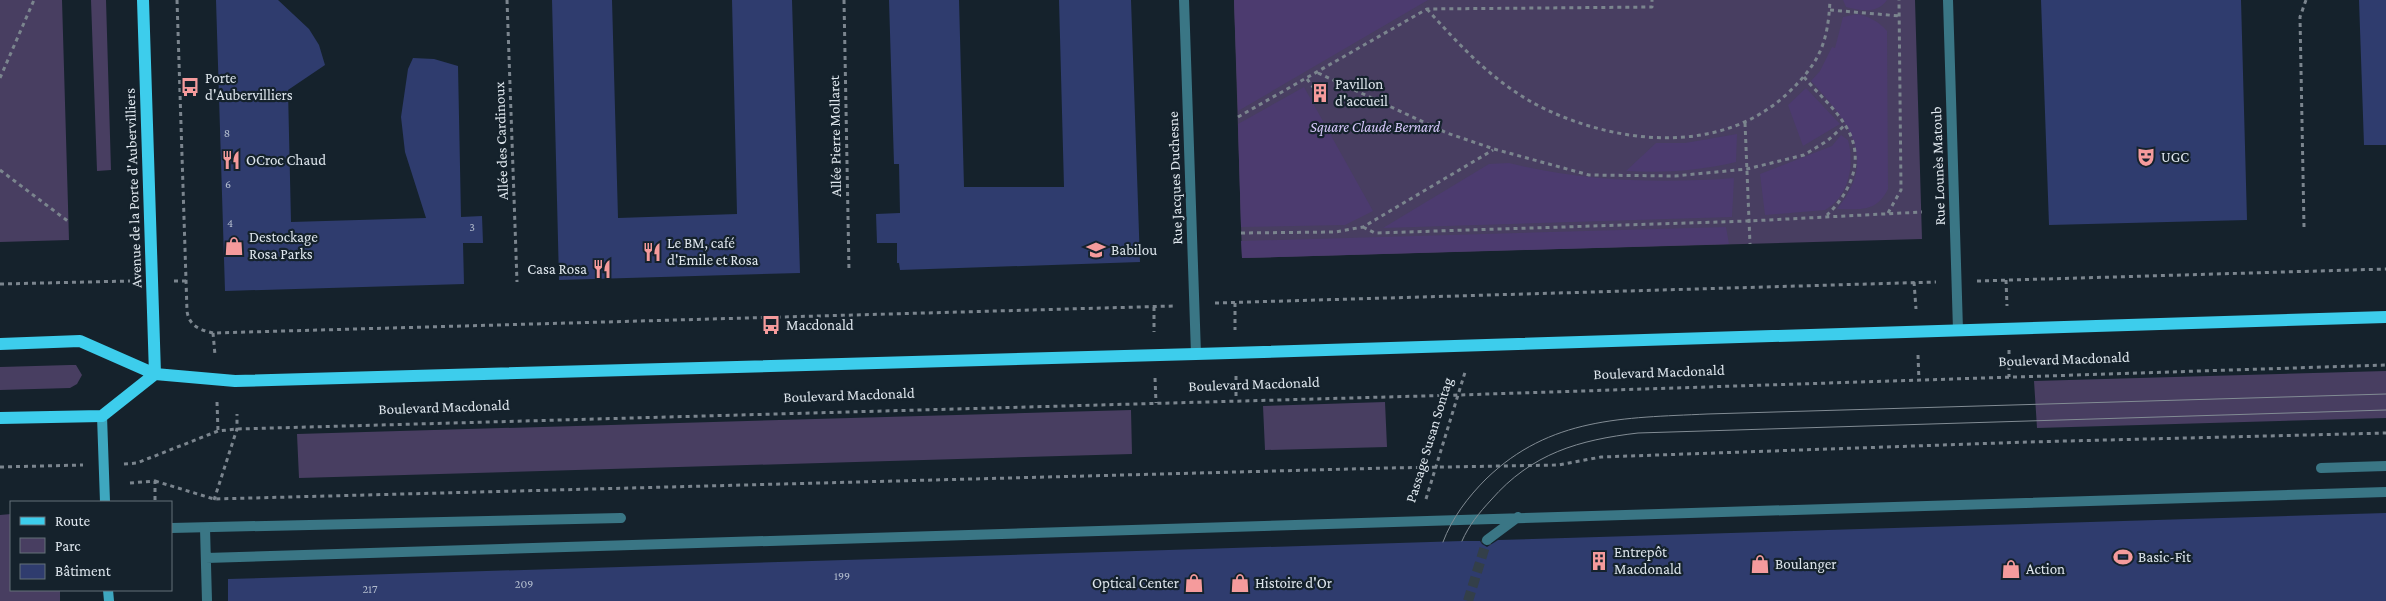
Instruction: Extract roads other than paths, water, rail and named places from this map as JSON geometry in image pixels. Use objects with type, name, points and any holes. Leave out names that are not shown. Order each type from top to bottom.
[{"type":"main road","name":"Avenue de la Porte d'Aubervilliers","points":[[143,0],[155,374]]},
{"type":"main road","name":"Boulevard Macdonald","points":[[0,344],[80,341],[155,374],[235,381],[1196,354],[2386,317]]},
{"type":"main road","points":[[0,418],[102,416],[155,374]]},
{"type":"main road","points":[[102,416],[105,501]]},
{"type":"street","name":"Rue Jacques Duchesne","points":[[1184,0],[1196,354]]},
{"type":"street","name":"Rue Lounès Matoub","points":[[1948,0],[1958,330]]},
{"type":"street","points":[[2321,468],[2386,466]]},
{"type":"street","points":[[206,558],[2386,492]]},
{"type":"street","points":[[1487,540],[1518,517]]},
{"type":"street","points":[[172,528],[621,518]]},
{"type":"street","points":[[205,528],[207,601]]},
{"type":"tunnel","points":[[1468,601],[1487,540]]},
{"type":"tram line","points":[[1443,542],[1456,516],[1473,493],[1486,479],[1510,459],[1536,443],[1562,432],[1617,420],[1707,414],[2386,394]]},
{"type":"tram line","points":[[1462,541],[1471,524],[1482,510],[1507,484],[1523,471],[1540,460],[1576,445],[1616,436],[1638,433],[2386,410]]},
{"type":"place","name":"Porte d'Aubervilliers","points":[[190,87]]},
{"type":"place","name":"Pavillon d'accueil","points":[[1320,93]]},
{"type":"place","name":"UGC","points":[[2146,157]]},
{"type":"place","name":"OCroc Chaud","points":[[231,160]]},
{"type":"place","name":"Destockage Rosa Parks","points":[[234,246]]},
{"type":"place","name":"Babilou","points":[[1096,250]]},
{"type":"place","name":"Le BM, café d'Emile et Rosa","points":[[652,252]]},
{"type":"place","name":"Casa Rosa","points":[[602,269]]},
{"type":"place","name":"Macdonald","points":[[771,325]]},
{"type":"place","name":"Basic-Fit","points":[[2123,557]]},
{"type":"place","name":"Entrepôt Macdonald","points":[[1599,561]]},
{"type":"place","name":"Boulanger","points":[[1760,564]]},
{"type":"place","name":"Action","points":[[2011,569]]},
{"type":"place","name":"Optical Center","points":[[1194,583]]},
{"type":"place","name":"Histoire d'Or","points":[[1240,583]]},
{"type":"park label","name":"Square Claude Bernard","points":[[1375,127]]}]
